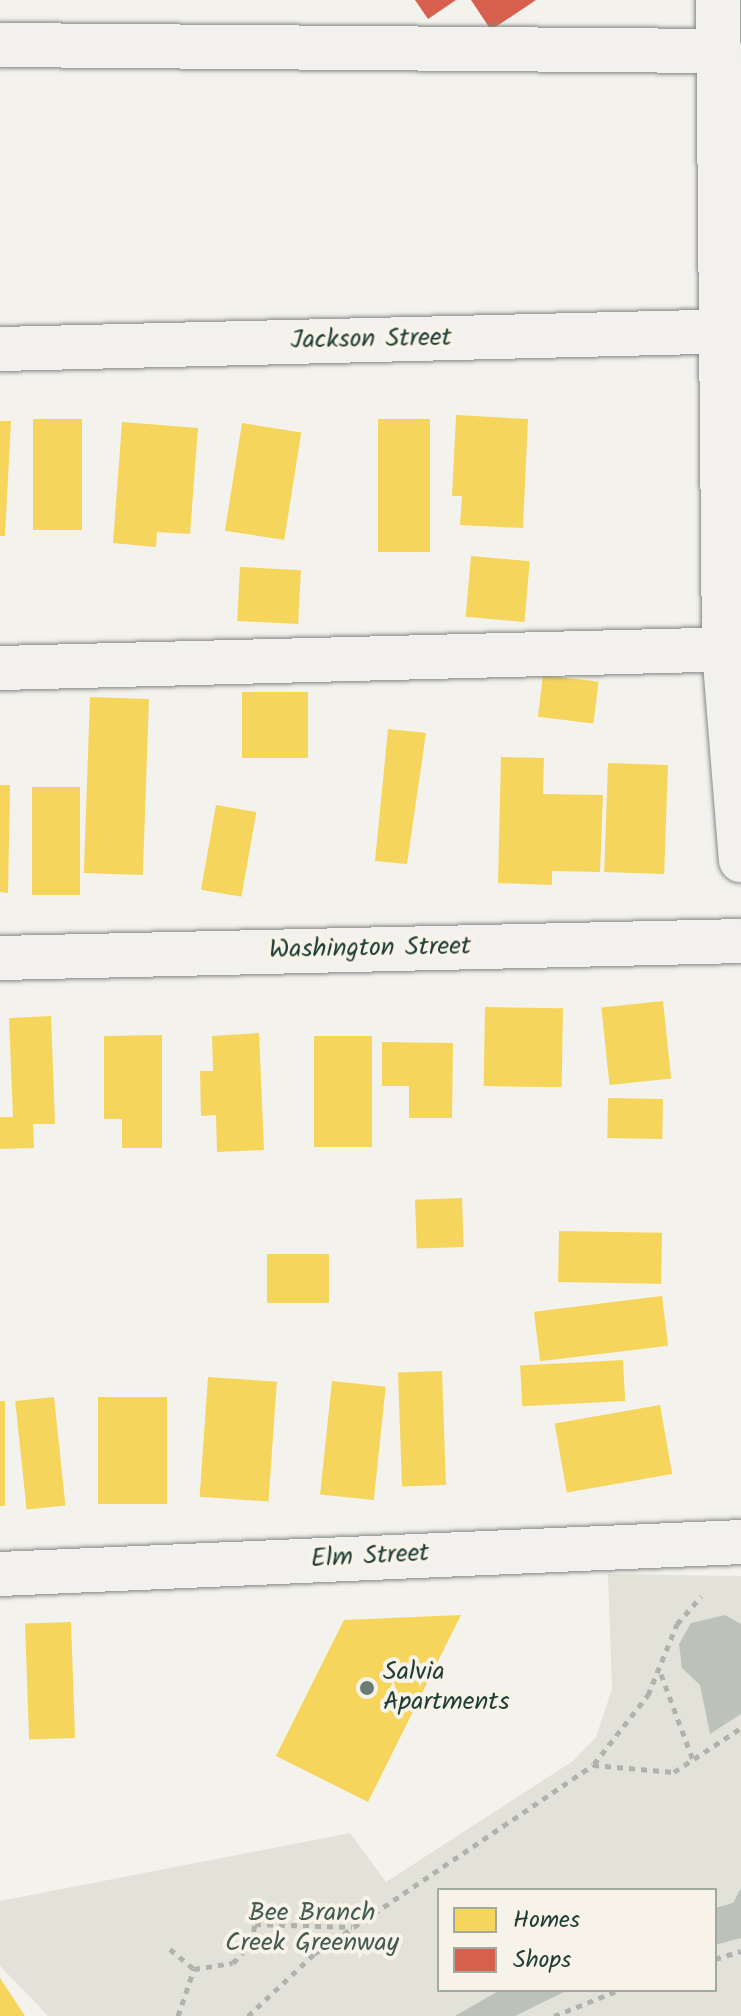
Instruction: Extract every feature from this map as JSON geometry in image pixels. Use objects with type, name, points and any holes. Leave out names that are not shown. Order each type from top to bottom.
[{"type":"street","points":[[718,0],[731,332],[733,649],[741,860]]},
{"type":"street","points":[[0,45],[720,51]]},
{"type":"street","name":"Jackson Street","points":[[0,349],[731,332]]},
{"type":"street","points":[[0,668],[733,649]]},
{"type":"street","name":"Washington Street","points":[[0,958],[741,941]]},
{"type":"street","name":"Elm Street","points":[[0,1574],[741,1542]]},
{"type":"path","points":[[248,2016],[353,1927],[593,1765],[661,1673],[677,1624],[701,1596]]},
{"type":"path","points":[[661,1673],[693,1760]]},
{"type":"path","points":[[593,1765],[656,1775],[693,1760],[741,1728]]},
{"type":"path","points":[[170,1949],[194,1969],[233,1963],[251,1943],[255,1924],[353,1927]]},
{"type":"path","points":[[717,1958],[741,1951]]},
{"type":"path","points":[[178,2016],[194,1969]]},
{"type":"path","points":[[554,2016],[614,1992]]},
{"type":"green space","name":"Bee Branch Creek Greenway","points":[[608,1574],[741,1576],[741,2016],[48,2016],[0,1966],[0,1901],[350,1833],[386,1882],[573,1761],[596,1737],[612,1689]]},
{"type":"shaded area","points":[[725,1615],[741,1624],[741,1714],[710,1734],[700,1685],[682,1668],[679,1644],[691,1623]]},
{"type":"shaded area","points":[[741,1888],[741,1938],[717,1944],[717,1907],[733,1903]]},
{"type":"shaded area","points":[[497,1992],[564,1992],[515,2016],[455,2016]]},
{"type":"building: Homes","points":[[456,415],[528,419],[523,528],[460,525],[462,496],[452,496]]},
{"type":"building: Homes","points":[[33,419],[82,419],[82,530],[33,530]]},
{"type":"building: Homes","points":[[378,419],[430,419],[430,552],[378,552]]},
{"type":"building: Homes","points":[[0,421],[11,421],[5,536],[0,536]]},
{"type":"building: Homes","points":[[122,422],[198,428],[190,534],[157,532],[156,547],[113,543]]},
{"type":"building: Homes","points":[[242,423],[301,432],[284,540],[225,531]]},
{"type":"building: Homes","points":[[471,556],[530,561],[524,622],[466,617]]},
{"type":"building: Homes","points":[[240,567],[301,570],[298,624],[237,621]]},
{"type":"building: Homes","points":[[543,675],[599,682],[593,724],[538,717]]},
{"type":"building: Homes","points":[[242,692],[308,692],[308,758],[242,758]]},
{"type":"building: Homes","points":[[90,697],[149,699],[143,875],[84,873]]},
{"type":"building: Homes","points":[[388,729],[426,733],[407,864],[375,861]]},
{"type":"building: Homes","points":[[501,757],[544,758],[543,794],[603,795],[600,872],[552,871],[552,885],[498,883]]},
{"type":"building: Homes","points":[[608,763],[668,765],[664,874],[604,872]]},
{"type":"building: Homes","points":[[0,785],[10,785],[8,893],[0,892]]},
{"type":"building: Homes","points":[[32,787],[80,787],[80,895],[32,895]]},
{"type":"building: Homes","points":[[216,805],[256,812],[241,897],[201,890]]},
{"type":"building: Homes","points":[[663,1001],[671,1079],[609,1085],[601,1007]]},
{"type":"building: Homes","points":[[485,1007],[563,1008],[562,1087],[484,1086]]},
{"type":"building: Homes","points":[[51,1016],[55,1124],[33,1124],[34,1148],[0,1149],[0,1117],[13,1117],[9,1018]]},
{"type":"building: Homes","points":[[259,1033],[264,1150],[217,1152],[216,1115],[201,1116],[200,1071],[213,1071],[212,1036]]},
{"type":"building: Homes","points":[[162,1035],[162,1148],[122,1148],[122,1119],[104,1119],[104,1036]]},
{"type":"building: Homes","points":[[314,1036],[372,1036],[372,1147],[314,1147]]},
{"type":"building: Homes","points":[[382,1042],[453,1043],[452,1118],[409,1118],[409,1086],[382,1086]]},
{"type":"building: Homes","points":[[608,1098],[663,1099],[662,1139],[607,1138]]},
{"type":"building: Homes","points":[[462,1198],[464,1247],[417,1249],[415,1200]]},
{"type":"building: Homes","points":[[559,1231],[662,1233],[661,1284],[558,1282]]},
{"type":"building: Homes","points":[[267,1254],[329,1254],[329,1303],[267,1303]]},
{"type":"building: Homes","points":[[662,1296],[668,1346],[540,1361],[534,1312]]},
{"type":"building: Homes","points":[[623,1360],[625,1401],[522,1406],[520,1365]]},
{"type":"building: Homes","points":[[442,1371],[446,1485],[402,1486],[398,1373]]},
{"type":"building: Homes","points":[[208,1377],[277,1382],[268,1502],[200,1497]]},
{"type":"building: Homes","points":[[332,1381],[386,1387],[374,1500],[320,1494]]},
{"type":"building: Homes","points":[[54,1397],[65,1505],[27,1509],[15,1401]]},
{"type":"building: Homes","points":[[98,1397],[167,1397],[167,1504],[98,1504]]},
{"type":"building: Homes","points":[[0,1401],[5,1401],[5,1506],[0,1506]]},
{"type":"building: Homes","points":[[660,1405],[672,1474],[567,1493],[555,1424]]},
{"type":"building: Homes","name":"Salvia Apartments","points":[[461,1615],[368,1802],[276,1756],[344,1620]]},
{"type":"building: Homes","points":[[71,1622],[75,1738],[29,1740],[25,1624]]},
{"type":"building: Homes","points":[[0,1978],[25,2016],[0,2016]]},
{"type":"building: Shops","points":[[415,0],[456,0],[428,19]]},
{"type":"building: Shops","points":[[471,0],[536,0],[491,30]]},
{"type":"place","name":"Salvia Apartments","points":[[367,1688]]}]
